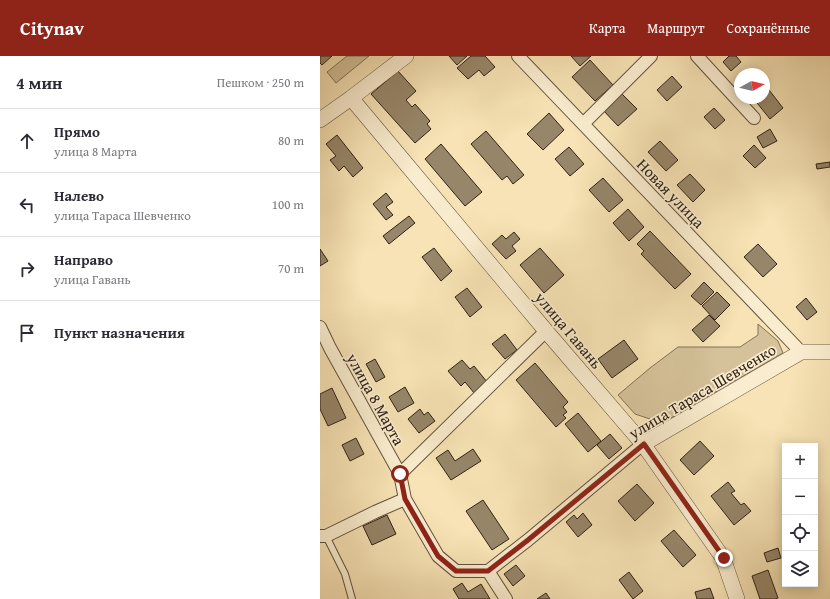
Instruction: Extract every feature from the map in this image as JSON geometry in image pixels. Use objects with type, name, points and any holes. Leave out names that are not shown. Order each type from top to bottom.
[{"type":"street","points":[[320,120],[406,56]]},
{"type":"street","name":"Новая улица","points":[[518,56],[801,352]]},
{"type":"street","points":[[583,124],[651,56]]},
{"type":"street","points":[[697,56],[754,118]]},
{"type":"street","name":"улица Гавань","points":[[351,98],[546,331],[644,444],[724,558],[737,599]]},
{"type":"street","name":"улица 8 Марта","points":[[320,328],[400,474],[405,499],[438,556],[456,571],[488,571]]},
{"type":"street","points":[[400,474],[546,331]]},
{"type":"street","name":"улица Тараса Шевченко","points":[[488,571],[528,540],[644,444],[801,352],[830,352]]},
{"type":"street","points":[[323,536],[405,499]]},
{"type":"street","points":[[488,571],[506,599]]},
{"type":"lane","points":[[323,536],[345,574],[352,599]]},
{"type":"shaded area","points":[[347,56],[369,56],[336,83],[327,72]]},
{"type":"shaded area","points":[[758,324],[778,341],[783,353],[662,423],[635,414],[618,395],[678,347],[740,347],[758,335]]},
{"type":"building","points":[[320,56],[332,56],[322,65],[320,63]]},
{"type":"building","points":[[449,56],[467,56],[457,65]]},
{"type":"building","points":[[471,56],[485,56],[495,67],[484,76],[479,70],[468,79],[457,68]]},
{"type":"building","points":[[571,56],[591,56],[580,66]]},
{"type":"building","points":[[729,56],[736,56],[741,62],[731,71],[723,62]]},
{"type":"building","points":[[590,60],[613,85],[595,101],[572,77]]},
{"type":"building","points":[[398,71],[416,91],[406,100],[412,107],[415,104],[430,121],[427,124],[431,129],[415,143],[371,94]]},
{"type":"building","points":[[672,76],[682,87],[667,101],[657,90]]},
{"type":"building","points":[[770,91],[783,108],[770,119],[758,104],[770,104]]},
{"type":"building","points":[[620,92],[637,109],[618,126],[602,109]]},
{"type":"building","points":[[714,108],[725,120],[715,129],[704,117]]},
{"type":"building","points":[[549,113],[564,130],[543,150],[527,134]]},
{"type":"building","points":[[770,129],[777,141],[763,148],[757,137]]},
{"type":"building","points":[[486,131],[524,175],[513,184],[507,176],[502,180],[471,144]]},
{"type":"building","points":[[337,135],[363,168],[353,177],[344,166],[339,171],[330,160],[336,156],[326,144]]},
{"type":"building","points":[[660,141],[678,160],[666,171],[648,152]]},
{"type":"building","points":[[441,144],[482,192],[465,206],[425,159]]},
{"type":"building","points":[[754,145],[766,158],[755,168],[743,156]]},
{"type":"building","points":[[569,147],[584,164],[570,176],[555,159]]},
{"type":"building","points":[[830,162],[830,167],[817,169],[816,164]]},
{"type":"building","points":[[690,174],[705,190],[693,202],[677,185]]},
{"type":"building","points":[[603,178],[623,200],[609,212],[589,190]]},
{"type":"building","points":[[386,193],[393,202],[386,207],[393,215],[386,220],[373,204]]},
{"type":"building","points":[[628,209],[644,227],[629,241],[613,223]]},
{"type":"building","points":[[409,216],[415,223],[389,244],[383,236]]},
{"type":"building","points":[[650,231],[691,274],[675,289],[641,254],[644,251],[637,244]]},
{"type":"building","points":[[514,232],[520,239],[512,246],[516,251],[506,259],[492,244],[502,235],[506,239]]},
{"type":"building","points":[[758,244],[777,264],[763,277],[744,257]]},
{"type":"building","points":[[434,248],[452,271],[441,281],[422,257]]},
{"type":"building","points":[[540,248],[564,275],[544,293],[520,265]]},
{"type":"building","points":[[320,249],[328,261],[320,266]]},
{"type":"building","points":[[704,282],[714,292],[701,305],[691,296]]},
{"type":"building","points":[[467,288],[482,307],[470,317],[455,297]]},
{"type":"building","points":[[717,292],[730,305],[715,320],[702,306]]},
{"type":"building","points":[[806,298],[817,312],[807,320],[796,307]]},
{"type":"building","points":[[709,315],[720,326],[703,342],[692,330]]},
{"type":"building","points":[[505,334],[517,350],[505,359],[492,344]]},
{"type":"building","points":[[624,340],[638,359],[612,378],[598,359]]},
{"type":"building","points":[[375,359],[385,377],[376,382],[366,364]]},
{"type":"building","points":[[462,360],[470,369],[474,366],[488,383],[475,394],[465,382],[461,386],[448,371]]},
{"type":"building","points":[[535,363],[568,402],[563,407],[567,412],[563,415],[566,418],[556,427],[516,380]]},
{"type":"building","points":[[405,387],[414,403],[398,412],[389,397]]},
{"type":"building","points":[[332,388],[346,418],[328,426],[320,409],[320,394]]},
{"type":"building","points":[[420,409],[424,415],[428,412],[435,421],[419,433],[408,419]]},
{"type":"building","points":[[578,413],[601,441],[588,452],[565,424]]},
{"type":"building","points":[[610,434],[622,448],[609,459],[597,445]]},
{"type":"building","points":[[356,438],[364,454],[350,461],[342,445]]},
{"type":"building","points":[[700,441],[714,456],[694,475],[680,460]]},
{"type":"building","points":[[473,449],[481,461],[451,480],[436,458],[448,450],[455,461]]},
{"type":"building","points":[[728,482],[735,491],[731,493],[741,505],[744,503],[751,511],[734,525],[711,496]]},
{"type":"building","points":[[637,484],[654,503],[635,521],[618,501]]},
{"type":"building","points":[[483,500],[509,539],[492,550],[466,511]]},
{"type":"building","points":[[583,513],[592,525],[578,537],[566,522],[574,515],[577,519]]},
{"type":"building","points":[[387,515],[396,534],[372,545],[363,526]]},
{"type":"building","points":[[674,530],[696,555],[683,567],[661,541]]},
{"type":"building","points":[[778,548],[781,558],[767,562],[764,553]]},
{"type":"building","points":[[516,565],[525,576],[513,586],[504,574]]},
{"type":"building","points":[[768,570],[778,598],[760,599],[752,576]]},
{"type":"building","points":[[629,572],[643,591],[633,599],[619,580]]},
{"type":"building","points":[[462,583],[468,592],[481,584],[490,599],[459,599],[453,589]]},
{"type":"building","points":[[710,588],[714,599],[697,599],[695,592]]},
{"type":"building","points":[[546,593],[550,599],[537,599]]},
{"type":"route","points":[[400,474],[405,499],[438,556],[456,571],[488,571],[528,540],[644,444],[724,558]]}]
